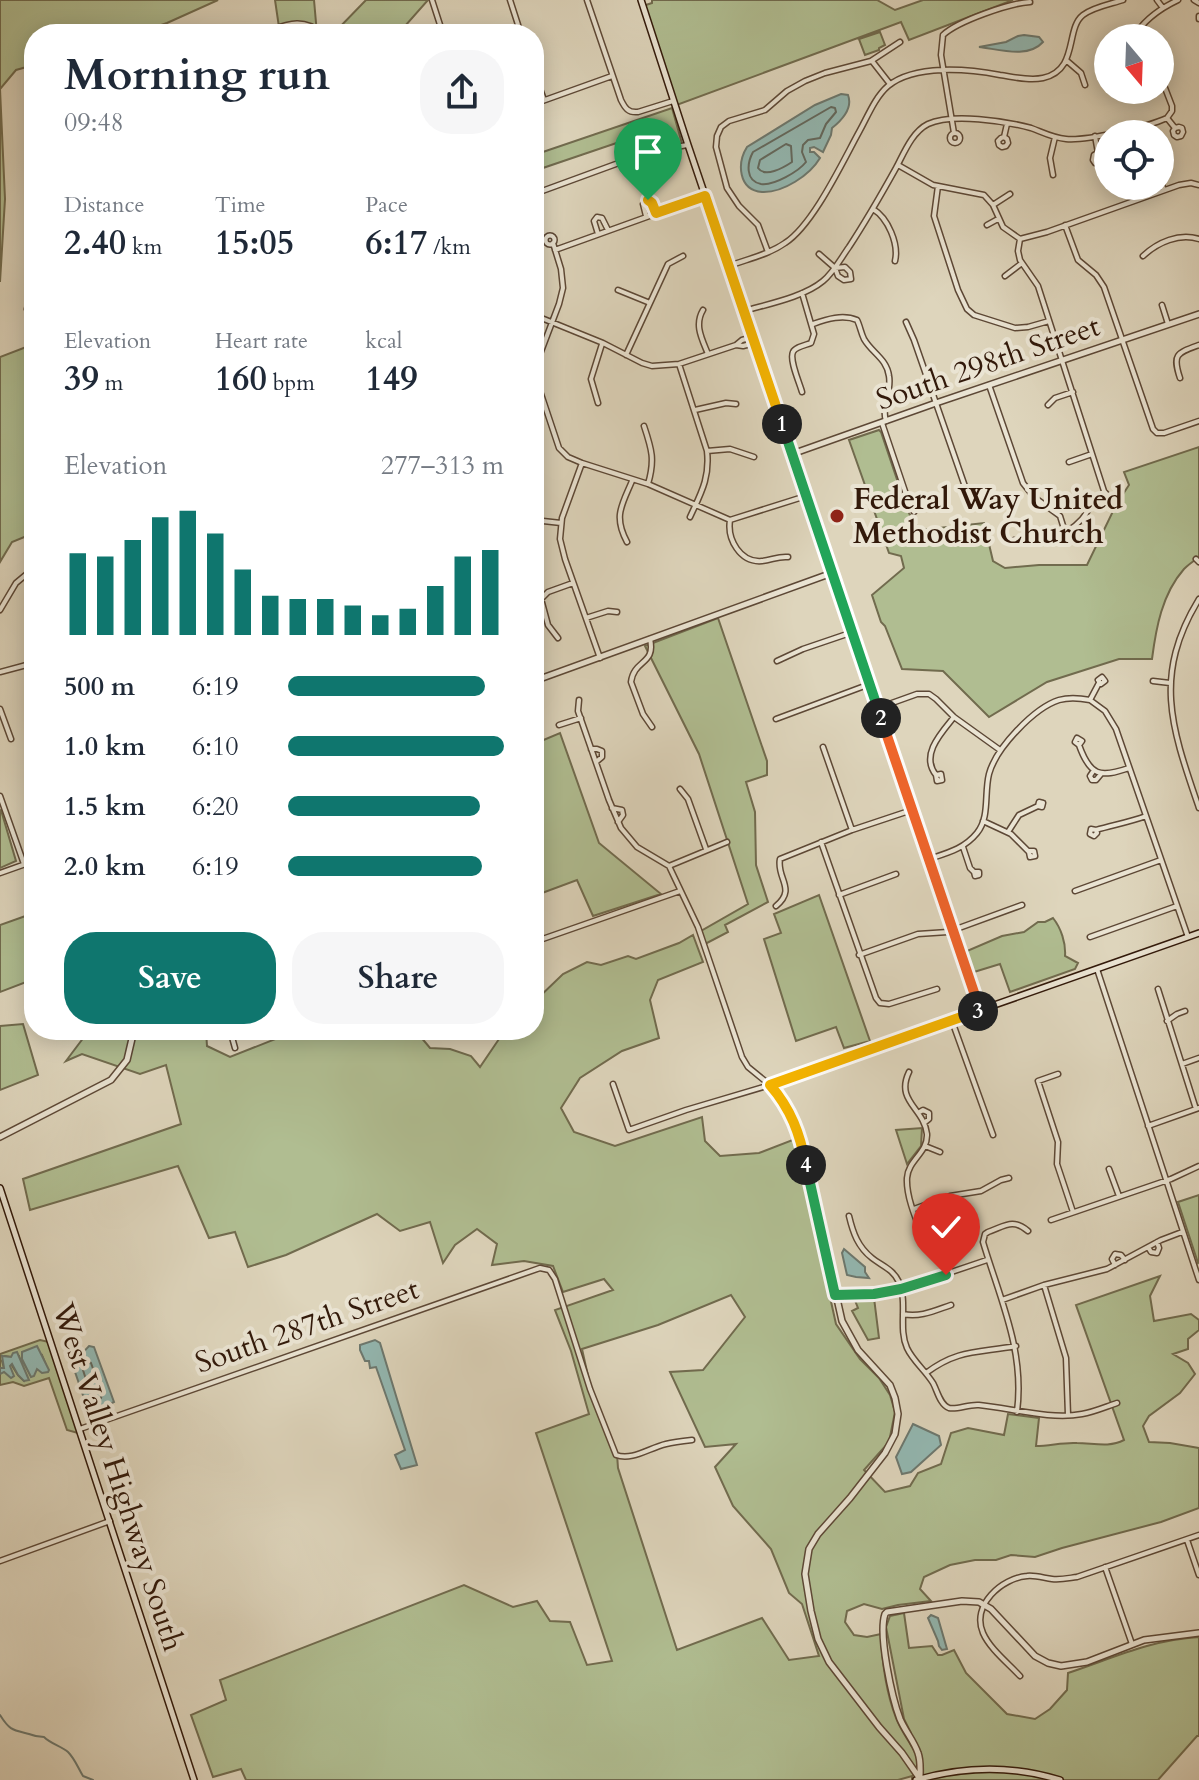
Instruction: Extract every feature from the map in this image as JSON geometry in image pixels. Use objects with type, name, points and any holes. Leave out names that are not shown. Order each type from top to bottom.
[{"type":"street","points":[[432,0],[440,24]]},
{"type":"street","points":[[510,0],[518,24]]},
{"type":"street","points":[[587,0],[623,104],[629,111],[638,112],[673,101]]},
{"type":"street","points":[[641,0],[980,1010]]},
{"type":"street","points":[[729,266],[785,244],[801,230],[879,97],[890,84],[907,76],[943,70],[1038,79],[1054,73],[1066,60],[1078,21],[1084,14],[1123,0]]},
{"type":"street","points":[[1157,0],[1163,8]]},
{"type":"street","points":[[1146,24],[1163,8],[1178,0]]},
{"type":"street","points":[[1194,0],[1199,3]]},
{"type":"street","points":[[954,133],[943,70],[943,35],[960,23],[1030,2]]},
{"type":"street","points":[[768,252],[757,223],[728,190],[715,142],[719,130],[725,122],[768,108],[787,91],[805,81],[871,61],[900,42]]},
{"type":"street","points":[[1066,60],[1081,73],[1085,85]]},
{"type":"street","points":[[871,61],[890,84]]},
{"type":"street","points":[[544,100],[612,76]]},
{"type":"street","points":[[1161,120],[1172,111],[1172,104]]},
{"type":"street","points":[[1167,118],[1175,128]]},
{"type":"street","points":[[744,311],[802,293],[825,280],[873,209],[912,141],[921,129],[932,123],[971,119],[1031,129],[1055,137],[1094,136]]},
{"type":"street","points":[[1004,137],[1007,124]]},
{"type":"street","points":[[1053,175],[1050,158],[1055,137]]},
{"type":"street","points":[[544,190],[646,153],[688,145]]},
{"type":"street","points":[[898,165],[927,182],[986,197],[1003,227],[1020,239]]},
{"type":"street","points":[[1174,187],[1186,183],[1199,185]]},
{"type":"street","points":[[938,186],[934,216],[965,306],[970,312],[1018,329],[1049,321]]},
{"type":"street","points":[[993,205],[1010,194]]},
{"type":"street","points":[[555,250],[705,196]]},
{"type":"street","points":[[646,216],[643,204],[646,200],[651,201],[656,213]]},
{"type":"street","points":[[1020,239],[1136,200]]},
{"type":"street","points":[[873,209],[882,214],[887,223],[896,249],[895,261]]},
{"type":"street","points":[[598,234],[594,221],[597,217],[602,218],[608,230]]},
{"type":"street","points":[[987,225],[998,219]]},
{"type":"street","points":[[1065,225],[1078,260],[1102,283],[1149,422],[1156,432],[1164,433],[1199,421]]},
{"type":"street","points":[[1020,239],[1018,251],[1022,263],[1037,284],[1104,491],[1116,505]]},
{"type":"street","points":[[1143,256],[1157,245],[1174,239],[1199,239]]},
{"type":"street","points":[[544,343],[563,288],[553,243]]},
{"type":"street","points":[[819,254],[835,268]]},
{"type":"street","points":[[626,355],[668,264],[683,256]]},
{"type":"street","points":[[1005,276],[1022,263]]},
{"type":"street","points":[[618,290],[650,303]]},
{"type":"street","points":[[802,293],[813,324],[814,337],[811,343],[795,350],[792,355],[802,392]]},
{"type":"street","points":[[1162,305],[1168,324]]},
{"type":"street","points":[[703,310],[698,325],[708,354]]},
{"type":"street","name":"South 298th Street","points":[[792,454],[1199,314]]},
{"type":"street","points":[[813,324],[832,318],[857,320],[865,340],[883,359],[890,384],[884,422],[914,512]]},
{"type":"street","points":[[544,319],[652,366],[679,364],[754,340]]},
{"type":"street","points":[[906,322],[969,498]]},
{"type":"street","points":[[598,403],[591,379],[603,343]]},
{"type":"street","points":[[1180,378],[1176,358],[1180,352],[1199,345]]},
{"type":"street","points":[[679,364],[709,466],[705,488],[690,517]]},
{"type":"street","points":[[989,385],[1023,483],[1034,497],[1060,516],[1065,532]]},
{"type":"street","points":[[1048,405],[1055,398],[1073,392]]},
{"type":"street","points":[[695,410],[726,403],[736,404]]},
{"type":"street","points":[[544,405],[559,448],[568,457],[648,484],[730,520],[806,496]]},
{"type":"street","points":[[644,426],[654,461],[648,484]]},
{"type":"street","points":[[707,451],[730,449],[754,457]]},
{"type":"street","points":[[1069,462],[1092,454]]},
{"type":"street","points":[[582,463],[561,523],[560,539],[600,658]]},
{"type":"street","points":[[627,542],[618,518],[633,480]]},
{"type":"street","points":[[1014,540],[1031,544],[1065,532],[1078,523],[1104,491]]},
{"type":"street","points":[[730,520],[732,542],[745,556],[761,561],[778,556],[788,557]]},
{"type":"street","points":[[544,521],[561,523]]},
{"type":"street","points":[[544,678],[832,573]]},
{"type":"street","points":[[0,610],[24,575]]},
{"type":"street","points":[[544,596],[573,583]]},
{"type":"street","points":[[1199,599],[1178,644],[1170,685],[1174,730],[1199,808]]},
{"type":"street","points":[[544,610],[548,625],[558,638]]},
{"type":"street","points":[[586,618],[608,611],[617,612]]},
{"type":"street","points":[[777,661],[853,632]]},
{"type":"street","points":[[650,639],[651,655],[633,673],[631,682],[643,714],[652,727]]},
{"type":"street","points":[[0,672],[24,666]]},
{"type":"street","points":[[1153,681],[1170,685]]},
{"type":"street","points":[[1090,700],[1099,683]]},
{"type":"street","points":[[776,719],[870,684]]},
{"type":"street","points":[[878,708],[917,694],[929,694],[954,717],[1000,750]]},
{"type":"street","points":[[929,859],[963,847],[977,833],[983,821],[993,763],[1013,735],[1050,704],[1068,698],[1090,700],[1104,709],[1112,721],[1188,937]]},
{"type":"street","points":[[579,700],[581,718],[618,822],[637,847],[669,866],[698,927],[742,1057],[785,1104],[800,1134],[842,1321],[852,1343],[892,1389],[898,1421],[891,1441],[878,1462],[812,1542],[805,1566],[808,1597],[818,1639],[829,1662],[902,1753],[918,1779]]},
{"type":"street","points":[[0,709],[11,739]]},
{"type":"street","points":[[936,775],[931,764],[932,749],[954,717]]},
{"type":"street","points":[[559,725],[581,718]]},
{"type":"street","points":[[1079,745],[1086,761],[1097,772],[1111,774],[1129,768]]},
{"type":"street","points":[[823,747],[852,830]]},
{"type":"street","points":[[591,749],[602,751],[602,757],[596,762]]},
{"type":"street","points":[[680,789],[688,799],[706,849]]},
{"type":"street","points":[[0,796],[24,864],[0,873]]},
{"type":"street","points":[[1008,832],[1019,815],[1038,806]]},
{"type":"street","points":[[776,906],[786,893],[779,861],[852,830],[912,810]]},
{"type":"street","points":[[1096,830],[1146,816]]},
{"type":"street","points":[[983,821],[1008,832],[1029,852]]},
{"type":"street","points":[[669,866],[727,842]]},
{"type":"street","points":[[821,842],[873,994],[880,1003],[892,1003],[937,989]]},
{"type":"street","points":[[963,847],[974,872]]},
{"type":"street","points":[[1075,891],[1161,860]]},
{"type":"street","points":[[839,895],[896,874]]},
{"type":"street","points":[[544,939],[680,891]]},
{"type":"street","points":[[859,955],[918,934],[953,930],[1022,905]]},
{"type":"street","points":[[1090,937],[1177,906]]},
{"type":"street","points":[[613,1084],[629,1130],[770,1085],[1199,933]]},
{"type":"street","points":[[1097,969],[1199,1280]]},
{"type":"street","points":[[1148,1126],[1198,1108],[1158,989]]},
{"type":"street","points":[[1167,1021],[1185,1011]]},
{"type":"street","points":[[952,1020],[993,1135]]},
{"type":"street","points":[[0,1137],[111,1080],[127,1060],[132,1040]]},
{"type":"street","points":[[233,1040],[235,1048]]},
{"type":"street","points":[[1182,1064],[1199,1058]]},
{"type":"street","points":[[909,1072],[905,1091],[926,1131],[925,1146],[907,1173],[908,1189],[922,1233],[935,1250],[946,1275]]},
{"type":"street","points":[[1058,1074],[1038,1081],[1058,1142],[1057,1164],[1073,1212]]},
{"type":"street","points":[[918,1113],[925,1110],[929,1113],[929,1119],[924,1123]]},
{"type":"street","points":[[925,1146],[940,1152]]},
{"type":"street","points":[[1051,1220],[1166,1181],[1199,1166]]},
{"type":"street","points":[[1109,1169],[1119,1196]]},
{"type":"street","points":[[914,1209],[950,1196],[981,1191],[1009,1178]]},
{"type":"street","name":"West Valley Highway South","points":[[0,1188],[194,1780]]},
{"type":"street","points":[[849,1216],[861,1248],[894,1274],[904,1298],[907,1349],[947,1407],[975,1404],[1017,1412],[1068,1415],[1096,1411],[1117,1403]]},
{"type":"street","points":[[1017,1412],[1019,1377],[1016,1346],[983,1239],[988,1232],[1012,1224],[1019,1224],[1028,1231]]},
{"type":"street","points":[[1002,1300],[1115,1266],[1183,1231]]},
{"type":"street","points":[[1148,1247],[1151,1252],[1157,1253],[1157,1242]]},
{"type":"street","points":[[1115,1266],[1112,1259],[1115,1254],[1125,1260]]},
{"type":"street","points":[[835,1295],[874,1294],[901,1289],[988,1259]]},
{"type":"street","name":"South 287th Street","points":[[80,1429],[538,1268],[549,1270],[555,1279],[590,1389],[616,1455],[630,1457],[670,1443],[692,1440]]},
{"type":"street","points":[[1044,1285],[1066,1358],[1068,1415]]},
{"type":"street","points":[[903,1314],[921,1315],[951,1305]]},
{"type":"street","points":[[926,1373],[940,1362],[960,1354],[1016,1346]]},
{"type":"street","points":[[0,1561],[110,1521]]},
{"type":"street","points":[[1020,1676],[983,1632],[980,1622],[985,1604],[996,1589],[1020,1577],[1067,1578],[1199,1535]]},
{"type":"street","points":[[1187,1539],[1199,1575]]},
{"type":"street","points":[[1105,1567],[1132,1644]]},
{"type":"street","points":[[918,1779],[919,1754],[900,1719],[893,1695],[886,1656],[885,1614],[962,1601],[985,1604],[1032,1654],[1053,1665],[1065,1666],[1087,1662],[1144,1640],[1199,1633]]},
{"type":"street","points":[[918,1779],[988,1768],[1025,1771],[1060,1780]]},
{"type":"green space","points":[[0,0],[218,0],[164,24],[24,24],[24,68],[16,70],[0,89]]},
{"type":"green space","points":[[275,0],[314,0],[316,24],[279,24]]},
{"type":"green space","points":[[366,0],[428,0],[407,24],[343,24]]},
{"type":"green space","points":[[652,0],[877,0],[895,10],[923,0],[1013,0],[909,40],[901,22],[674,106],[643,6],[652,3]]},
{"type":"green space","points":[[880,32],[885,45],[865,55],[859,39]]},
{"type":"green space","points":[[0,89],[5,199],[0,282]]},
{"type":"green space","points":[[672,108],[683,147],[646,150],[640,135],[544,168],[544,152]]},
{"type":"green space","points":[[24,348],[24,537],[12,542],[0,562],[0,357]]},
{"type":"green space","points":[[879,430],[907,509],[920,530],[984,523],[993,561],[1005,568],[1087,565],[1129,485],[1124,472],[1199,447],[1199,557],[1184,569],[1170,589],[1158,623],[1152,659],[1119,659],[1047,682],[989,717],[943,671],[902,669],[872,595],[904,568],[901,556],[889,553],[849,440]]},
{"type":"green space","points":[[718,618],[767,761],[767,775],[746,782],[755,812],[756,865],[768,902],[725,925],[728,932],[705,944],[701,931],[748,904],[699,754],[645,646]]},
{"type":"green space","points":[[560,733],[599,843],[661,894],[593,916],[577,880],[544,892],[544,740]]},
{"type":"green space","points":[[0,811],[16,861],[0,868]]},
{"type":"green space","points":[[819,895],[870,1041],[844,1048],[836,1027],[796,1041],[764,939],[781,933],[774,914]]},
{"type":"green space","points":[[24,917],[24,983],[0,992],[0,925]]},
{"type":"green space","points":[[1053,918],[1062,936],[1065,956],[1078,963],[1075,969],[1010,992],[1000,964],[974,972],[967,951],[1002,936],[1024,932],[1038,922]]},
{"type":"green space","points":[[693,935],[703,962],[658,980],[650,1000],[659,1038],[622,1051],[580,1078],[561,1108],[574,1132],[615,1146],[702,1117],[705,1141],[720,1156],[759,1153],[795,1139],[836,1324],[860,1359],[879,1378],[890,1395],[895,1412],[889,1442],[864,1470],[885,1492],[910,1486],[918,1473],[941,1464],[951,1433],[968,1428],[1004,1435],[1008,1414],[1039,1418],[1036,1446],[1107,1444],[1124,1440],[1076,1305],[1160,1276],[1150,1296],[1154,1321],[1191,1314],[1199,1320],[1199,1330],[1188,1339],[1188,1349],[1173,1354],[1188,1363],[1195,1374],[1180,1393],[1149,1416],[1143,1426],[1149,1442],[1199,1448],[1199,1508],[1161,1522],[1035,1557],[1011,1555],[996,1560],[950,1565],[924,1577],[920,1589],[931,1601],[882,1609],[864,1604],[847,1611],[845,1622],[854,1635],[867,1637],[881,1634],[890,1698],[898,1722],[912,1747],[886,1627],[890,1616],[904,1613],[909,1648],[932,1646],[938,1655],[954,1650],[966,1673],[1007,1714],[1035,1719],[1050,1709],[1067,1690],[1068,1673],[1148,1646],[1199,1637],[1199,1736],[1158,1780],[912,1780],[912,1776],[898,1780],[246,1780],[241,1769],[213,1777],[191,1715],[226,1700],[220,1680],[464,1585],[513,1607],[537,1601],[550,1621],[570,1622],[587,1665],[612,1661],[536,1433],[589,1414],[571,1351],[555,1310],[613,1290],[604,1279],[563,1292],[553,1266],[524,1261],[492,1265],[497,1244],[477,1229],[455,1245],[443,1263],[430,1222],[400,1231],[377,1214],[286,1255],[248,1267],[235,1232],[209,1238],[178,1166],[30,1210],[23,1179],[181,1124],[166,1065],[140,1074],[82,1054],[66,1061],[82,1040],[207,1040],[207,1046],[230,1057],[273,1040],[423,1040],[430,1048],[450,1049],[471,1056],[480,1067],[498,1040],[544,1040],[544,992],[563,974],[587,962],[601,965],[628,956],[636,959]],"holes":[[[731,1295],[745,1317],[703,1370],[670,1372],[705,1447],[736,1444],[715,1467],[733,1506],[771,1549],[789,1593],[802,1604],[819,1656],[789,1660],[762,1618],[677,1650],[618,1468],[617,1454],[590,1385],[582,1349],[658,1325]]]},
{"type":"green space","points":[[23,1024],[24,1040],[28,1040],[38,1075],[0,1090],[0,1026]]},
{"type":"green space","points":[[922,1128],[921,1146],[907,1164],[896,1130]]},
{"type":"green space","points":[[1199,1195],[1199,1262],[1198,1263],[1178,1202]]},
{"type":"green space","points":[[854,1298],[874,1298],[879,1338],[868,1340],[852,1311],[858,1308]]},
{"type":"green space","points":[[40,1340],[49,1342],[78,1433],[67,1430],[49,1378],[24,1386],[13,1382],[0,1385],[0,1374],[11,1364],[24,1381],[27,1376],[19,1356],[5,1356],[2,1361],[4,1368],[0,1368],[0,1354]],"holes":[[[42,1355],[46,1365],[36,1369],[31,1376],[22,1359]]]},
{"type":"water","points":[[1024,35],[1039,37],[1043,42],[1021,52],[979,47],[1006,42]]},
{"type":"water","points":[[841,94],[848,95],[848,109],[832,128],[823,152],[810,148],[810,152],[820,158],[810,171],[779,190],[762,192],[748,186],[741,168],[747,147],[815,105]]},
{"type":"water","points":[[844,1249],[865,1267],[869,1278],[847,1275],[842,1253]]},
{"type":"water","points":[[375,1340],[380,1343],[417,1465],[401,1469],[395,1455],[405,1450],[376,1367],[370,1368],[369,1361],[365,1361],[360,1350],[360,1345]]},
{"type":"water","points":[[37,1346],[49,1370],[42,1373],[37,1369],[31,1377],[22,1352]]},
{"type":"water","points":[[89,1346],[94,1347],[114,1402],[92,1410],[87,1407],[73,1366]]},
{"type":"water","points":[[17,1352],[29,1380],[24,1381],[12,1364],[14,1376],[11,1378],[4,1372],[0,1374],[0,1368],[4,1368],[2,1356],[11,1357]]},
{"type":"water","points":[[913,1424],[939,1436],[941,1445],[911,1472],[902,1474],[896,1457]]},
{"type":"water","points":[[931,1615],[938,1618],[947,1649],[942,1650],[939,1646],[928,1618]]},
{"type":"waterway","points":[[0,1715],[12,1729],[44,1737],[65,1750],[83,1776],[93,1780]]},
{"type":"place","name":"Federal Way United Methodist Church","points":[[837,516]]},
{"type":"route","points":[[648,200],[656,213],[705,196],[980,1010],[770,1085],[785,1104],[800,1134],[835,1295],[874,1294],[946,1275]]}]
